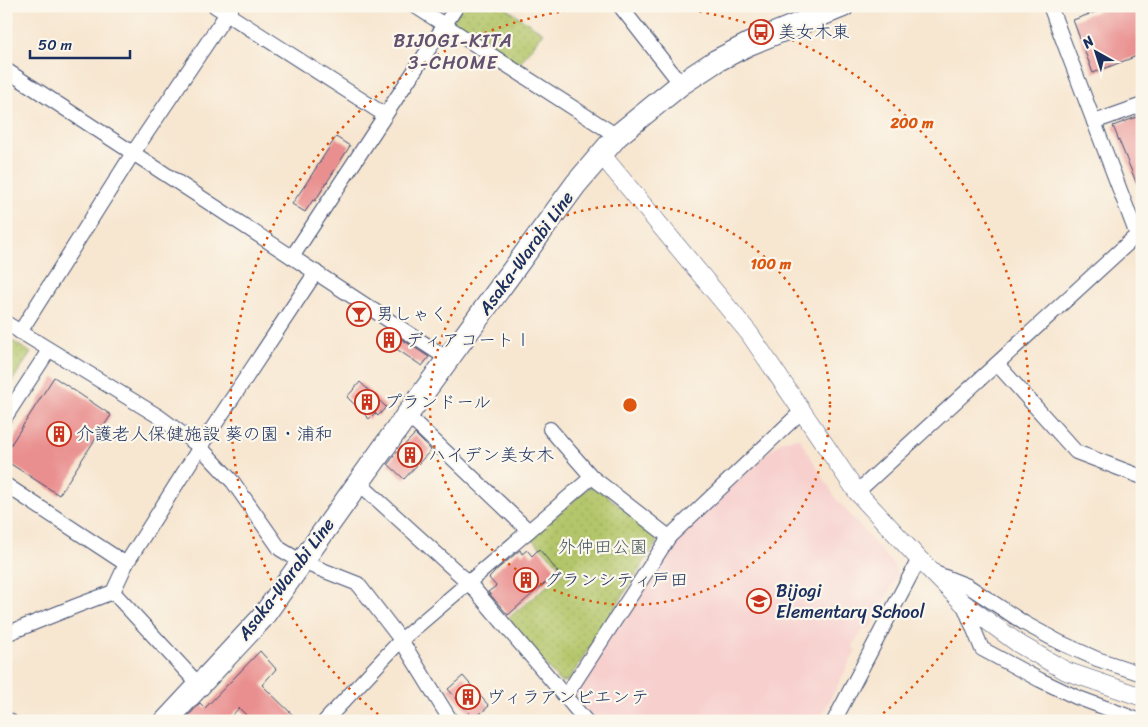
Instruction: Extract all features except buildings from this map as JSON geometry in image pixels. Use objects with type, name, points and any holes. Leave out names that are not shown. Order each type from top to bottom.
[{"type":"main road","name":"Asaka-Warabi Line","points":[[166,721],[262,618],[407,415],[576,184],[617,136],[681,84],[716,61],[749,44],[843,6]]},
{"type":"street","points":[[415,6],[617,136]]},
{"type":"street","points":[[292,257],[457,6]]},
{"type":"street","points":[[620,6],[681,84]]},
{"type":"street","points":[[857,492],[1139,235],[1050,6]]},
{"type":"street","points":[[20,332],[225,9],[385,115]]},
{"type":"street","points":[[6,70],[448,359]]},
{"type":"street","points":[[1094,122],[1142,104]]},
{"type":"street","points":[[601,154],[749,332],[857,492],[919,559],[963,603],[1019,644],[1066,671],[1142,697]]},
{"type":"street","points":[[6,635],[113,592],[126,564],[200,447],[316,272]]},
{"type":"street","points":[[6,323],[158,416],[200,447],[233,482],[280,549],[302,562],[358,584],[401,640],[451,721]]},
{"type":"street","points":[[6,416],[49,350]]},
{"type":"street","points":[[996,364],[1076,452],[1142,477]]},
{"type":"street","points":[[565,696],[669,537],[802,411]]},
{"type":"street","points":[[407,415],[529,532]]},
{"type":"street","points":[[550,429],[592,477],[669,537]]},
{"type":"street","points":[[325,721],[401,640],[592,477]]},
{"type":"street","points":[[359,483],[469,583],[586,721]]},
{"type":"street","points":[[6,486],[126,564]]},
{"type":"street","points":[[834,721],[919,559]]},
{"type":"street","points":[[932,572],[968,586],[1024,623],[1058,642],[1097,659],[1142,674]]},
{"type":"street","points":[[113,592],[199,685]]},
{"type":"street","points":[[963,603],[982,649],[1076,697],[1141,721]]},
{"type":"street","points":[[6,719],[10,721]]},
{"type":"shaded area","name":"Bijogi Elementary School","points":[[799,438],[837,500],[894,565],[897,576],[869,629],[865,627],[852,646],[856,650],[819,721],[595,721],[577,698],[575,691],[674,538],[768,452],[784,440]]},
{"type":"green space","points":[[462,6],[503,6],[543,33],[519,64],[453,20]]},
{"type":"green space","points":[[6,337],[31,353],[6,390]]},
{"type":"green space","name":"外仲田公園","points":[[596,487],[655,533],[657,542],[568,681],[560,682],[507,619],[565,571],[531,538],[588,488]]},
{"type":"place","name":"美女木東","points":[[761,32]]},
{"type":"place","name":"男しゃく","points":[[359,314]]},
{"type":"place","name":"ディアコートⅠ","points":[[389,340]]},
{"type":"place","name":"プランドール","points":[[367,402]]},
{"type":"place","name":"介護老人保健施設 葵の園・浦和","points":[[59,434]]},
{"type":"place","name":"ハイデン美女木","points":[[410,455]]},
{"type":"place","name":"グランシティ戸田","points":[[526,580]]},
{"type":"place","name":"Bijogi Elementary School","points":[[759,601]]},
{"type":"place","name":"ヴィラアンビエンテ","points":[[468,697]]},
{"type":"district","name":"BIJOGI-KITA 3-CHOME","points":[[453,51]]}]
